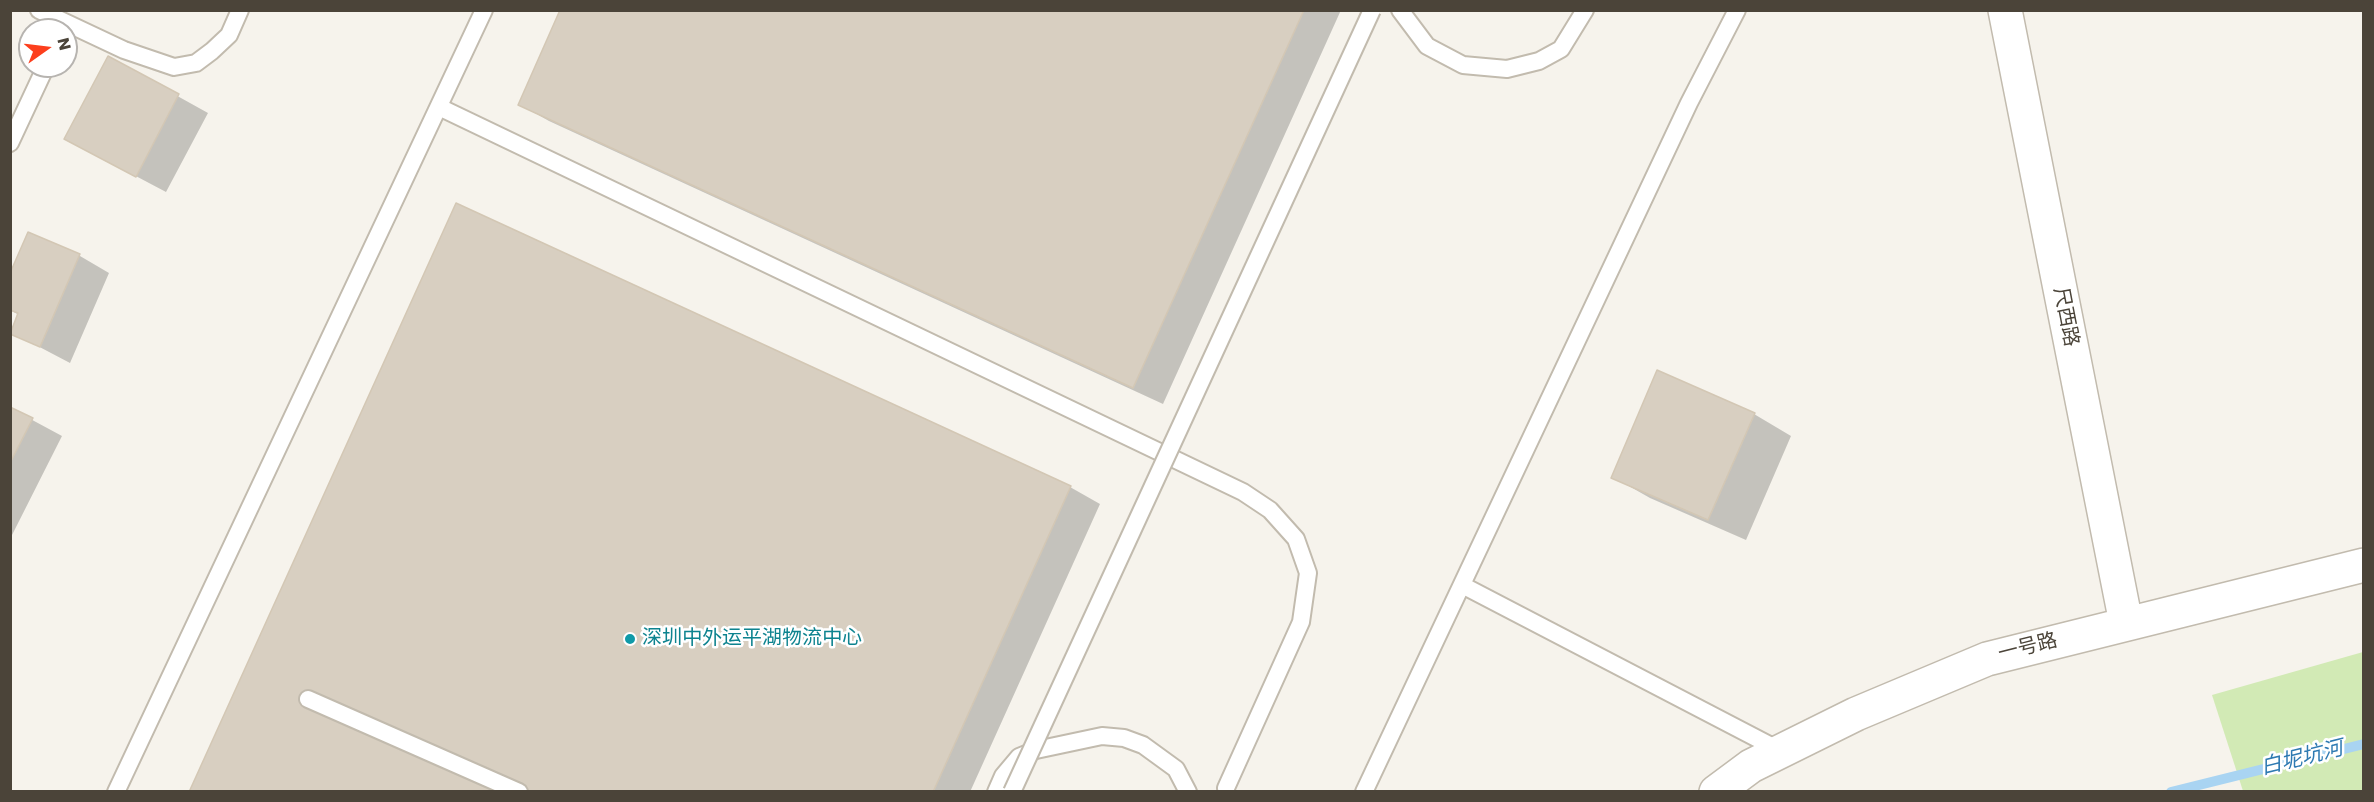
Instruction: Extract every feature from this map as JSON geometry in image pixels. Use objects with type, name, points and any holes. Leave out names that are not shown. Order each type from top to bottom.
[{"type":"street","name":"尺西路","points":[[2005,10],[2126,623]]},
{"type":"street","name":"一号路","points":[[1716,792],[1750,766],[1856,714],[1987,659],[2364,565]]},
{"type":"lane","points":[[78,32],[174,67],[196,63],[212,51],[229,35],[240,10]]},
{"type":"lane","points":[[116,792],[484,10]]},
{"type":"lane","points":[[1012,792],[1372,10]]},
{"type":"lane","points":[[1401,13],[1427,46],[1463,65],[1507,69],[1539,61],[1561,49],[1585,10]]},
{"type":"lane","points":[[1364,792],[1689,103],[1737,10]]},
{"type":"lane","points":[[10,143],[40,78]]},
{"type":"lane","points":[[439,107],[1243,492],[1270,510],[1296,540],[1308,573],[1301,622],[1226,788]]},
{"type":"lane","points":[[1462,585],[1781,751]]},
{"type":"lane","points":[[308,699],[519,792]]},
{"type":"lane","points":[[996,792],[1003,776],[1019,758],[1049,747],[1102,736],[1124,738],[1143,745],[1176,769],[1188,792]]},
{"type":"green space","points":[[2363,652],[2363,791],[2243,791],[2212,695]]},
{"type":"building","points":[[560,10],[1304,10],[1133,388],[518,105]]},
{"type":"building","points":[[108,56],[179,94],[136,177],[64,139]]},
{"type":"building","name":"深圳中外运平湖物流中心","points":[[456,203],[1071,486],[933,792],[189,792]]},
{"type":"building","points":[[28,232],[80,254],[40,347],[10,334],[18,313],[10,310],[10,273]]},
{"type":"building","points":[[1657,370],[1755,413],[1708,520],[1611,478]]},
{"type":"building","points":[[10,407],[33,418],[10,463]]},
{"type":"waterway","name":"白坭坑河","points":[[2171,792],[2364,744]]},
{"type":"place","name":"深圳中外运平湖物流中心","points":[[630,639]]}]
